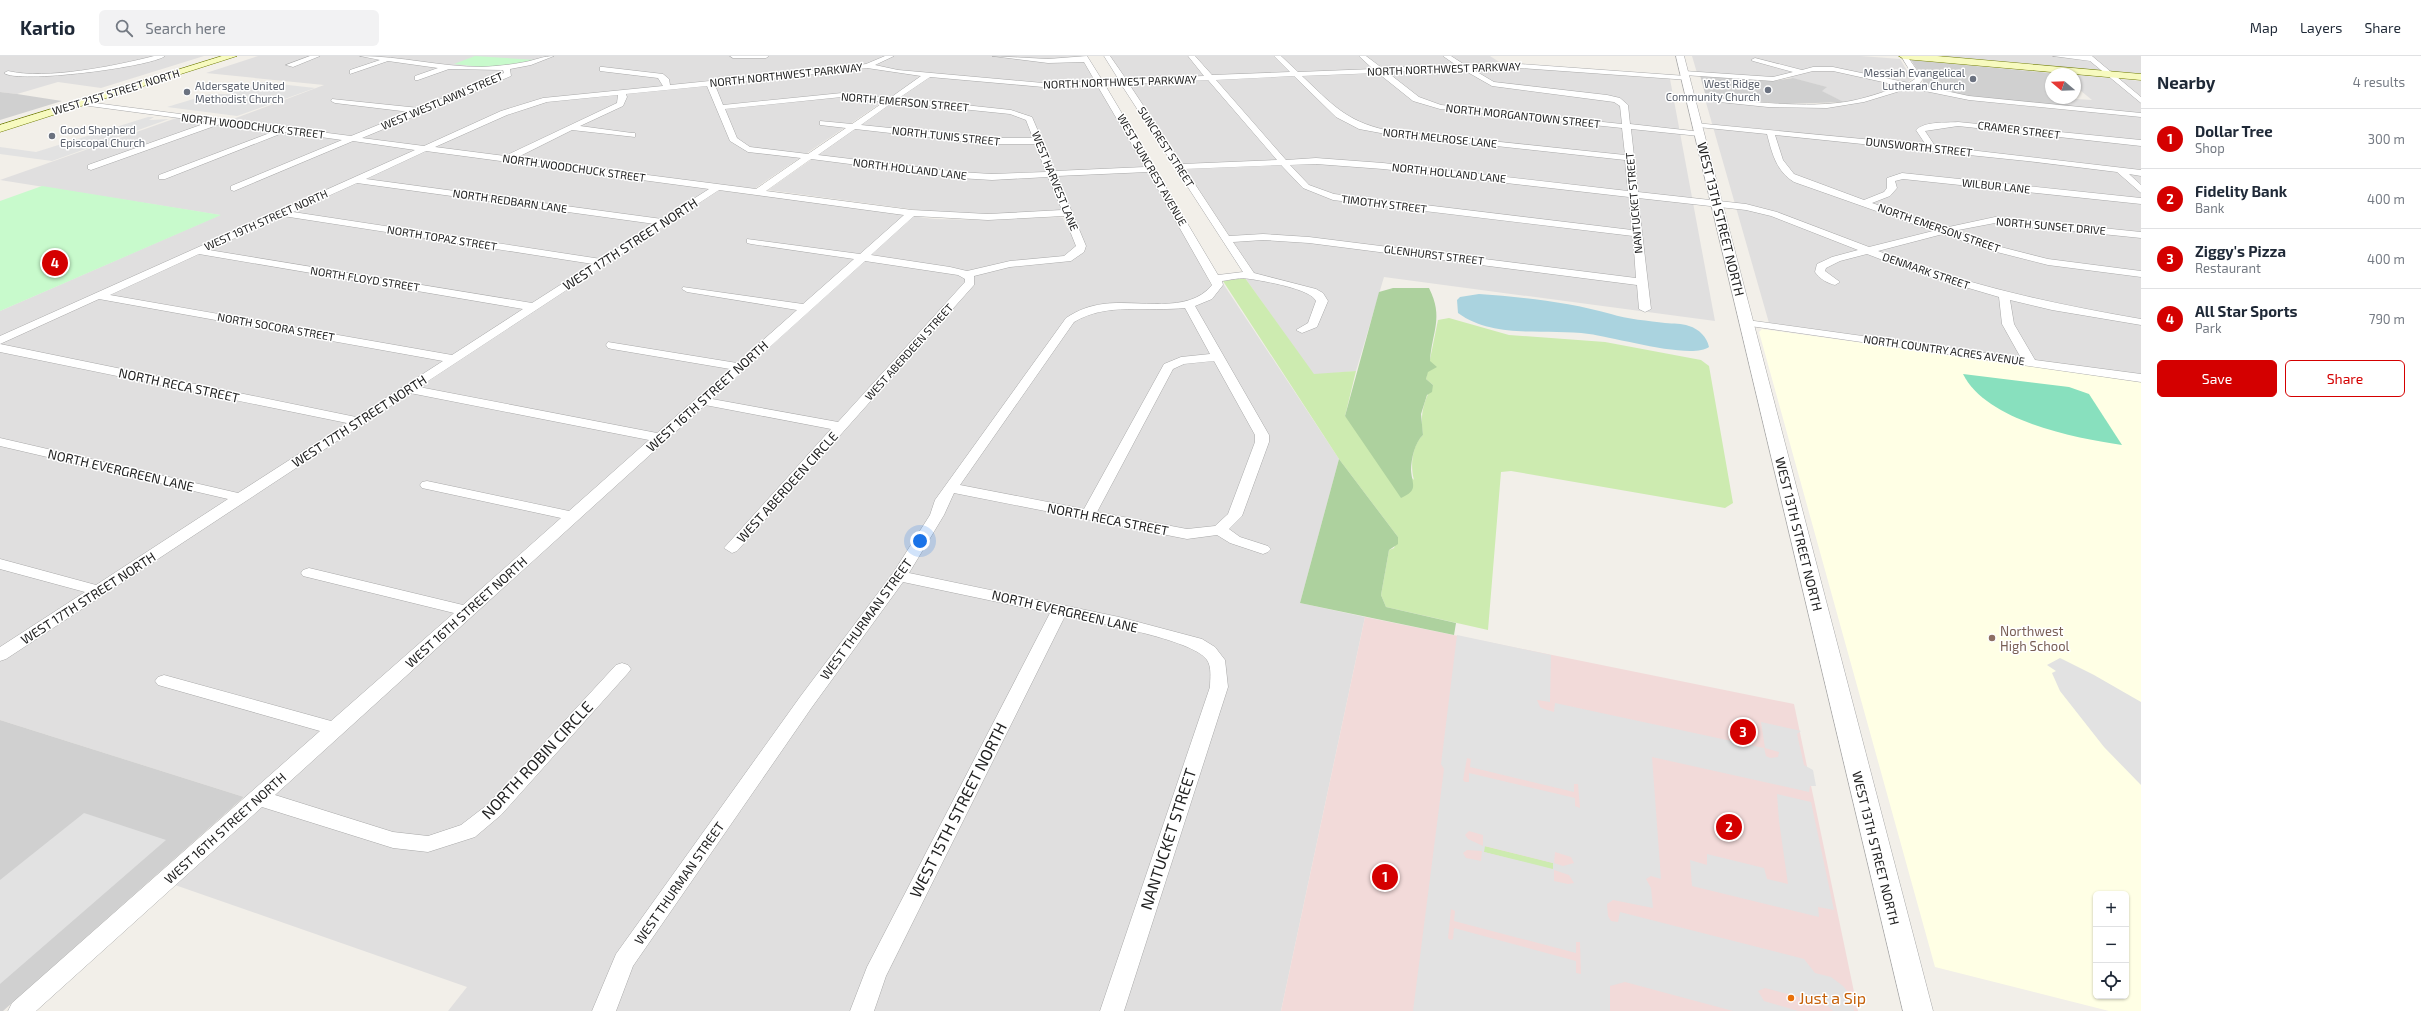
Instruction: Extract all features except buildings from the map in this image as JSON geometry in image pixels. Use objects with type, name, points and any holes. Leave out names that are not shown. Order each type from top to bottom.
[{"type":"main road","name":"WEST 21ST STREET NORTH","points":[[0,129],[232,56]]},
{"type":"main road","points":[[1904,56],[2141,77]]},
{"type":"street","points":[[8,73],[27,76],[102,67],[101,70],[107,72],[115,70],[117,65],[162,56]]},
{"type":"street","points":[[290,65],[317,56]]},
{"type":"street","points":[[363,56],[484,69],[506,69]]},
{"type":"street","name":"WEST WESTLAWN STREET","points":[[234,188],[508,74],[506,69],[529,65],[551,56]]},
{"type":"street","points":[[733,56],[766,56]]},
{"type":"street","points":[[867,66],[890,56]]},
{"type":"street","points":[[995,56],[1048,61],[1085,58]]},
{"type":"street","name":"SUNCREST STREET","points":[[1107,56],[1225,239]]},
{"type":"street","name":"TIMOTHY STREET","points":[[1191,56],[1284,163],[1292,175],[1307,188],[1332,197],[1637,234]]},
{"type":"street","name":"NORTH MELROSE LANE","points":[[1277,56],[1339,115],[1362,127],[1386,132],[1630,158]]},
{"type":"street","name":"NORTH MORGANTOWN STREET","points":[[1362,56],[1416,99],[1440,107],[1627,126],[1698,129]]},
{"type":"street","points":[[1446,56],[1462,67]]},
{"type":"street","points":[[1690,97],[1785,105],[1828,105],[1854,102],[1916,83],[1919,79],[1904,56]]},
{"type":"street","points":[[2056,56],[2090,58],[2141,101]]},
{"type":"street","name":"WEST SUNCREST AVENUE","points":[[1085,58],[1216,282]]},
{"type":"street","points":[[353,72],[390,59]]},
{"type":"street","points":[[1755,60],[1804,72]]},
{"type":"street","points":[[418,78],[459,61]]},
{"type":"street","name":"NORTH NORTHWEST PARKWAY","points":[[534,102],[867,66],[928,74],[1043,85],[1100,84],[1506,65],[1683,69],[1769,80],[1783,79],[1817,68],[1838,69],[1909,86],[2001,103],[2141,115]]},
{"type":"street","name":"NANTUCKET STREET","points":[[1462,67],[1488,82],[1502,86],[1617,100],[1624,105],[1646,309]]},
{"type":"street","points":[[603,69],[660,76],[666,81],[667,87]]},
{"type":"street","name":"WEST 13TH STREET NORTH","points":[[1683,69],[1918,1011]]},
{"type":"street","points":[[758,192],[928,74]]},
{"type":"street","name":"NORTH HOLLAND LANE","points":[[710,83],[722,106],[733,139],[736,144],[748,149],[959,175],[992,177],[1151,169]]},
{"type":"street","points":[[2128,90],[2141,92]]},
{"type":"street","points":[[507,159],[620,104],[623,97],[621,92]]},
{"type":"street","name":"NORTH EMERSON STREET","points":[[722,106],[842,95],[893,99],[1017,114]]},
{"type":"street","points":[[335,100],[421,111]]},
{"type":"street","name":"WEST 19TH STREET NORTH","points":[[0,340],[425,148],[504,113],[534,102]]},
{"type":"street","name":"NORTH WOODCHUCK STREET","points":[[82,103],[912,213],[988,217],[1068,213]]},
{"type":"street","name":"WEST HARVEST LANE","points":[[966,275],[1010,264],[1067,259],[1075,255],[1080,250],[1080,246],[1068,213],[1029,119],[1017,114]]},
{"type":"street","points":[[91,167],[219,121]]},
{"type":"street","name":"NORTH TUNIS STREET","points":[[823,123],[988,141],[1038,141]]},
{"type":"street","name":"CRAMER STREET","points":[[1933,149],[1920,130],[1929,127],[1953,124],[2141,143]]},
{"type":"street","points":[[572,128],[632,135]]},
{"type":"street","name":"DUNSWORTH STREET","points":[[1698,129],[1770,132],[2118,169],[2141,173]]},
{"type":"street","points":[[162,177],[285,130]]},
{"type":"street","name":"NORTH EMERSON STREET","points":[[1770,132],[1781,166],[1789,176],[1867,202],[1943,232],[1989,247],[2048,262],[2141,274]]},
{"type":"street","name":"NORTH HOLLAND LANE","points":[[1179,167],[1316,161],[1383,166],[1717,203]]},
{"type":"street","points":[[2118,169],[2141,190]]},
{"type":"street","name":"WILBUR LANE","points":[[1867,202],[1887,194],[1892,188],[1890,180],[1902,176],[2141,201]]},
{"type":"street","name":"NORTH REDBARN LANE","points":[[356,180],[664,222]]},
{"type":"street","name":"WEST 17TH STREET NORTH","points":[[0,655],[718,187]]},
{"type":"street","name":"DENMARK STREET","points":[[1717,203],[1765,211],[1942,279],[2005,297],[2080,313],[2141,322]]},
{"type":"street","name":"NORTH TOPAZ STREET","points":[[282,213],[602,262]]},
{"type":"street","name":"WEST 16TH STREET NORTH","points":[[20,1011],[912,213]]},
{"type":"street","name":"NORTH SUNSET DRIVE","points":[[1835,282],[1825,277],[1820,272],[1821,266],[1869,251],[1981,222],[1995,220],[2141,235]]},
{"type":"street","name":"GLENHURST STREET","points":[[1225,239],[1263,237],[1309,240],[1642,282]]},
{"type":"street","points":[[1225,239],[1250,275],[1260,280],[1308,289],[1321,297],[1322,302],[1313,325],[1302,330]]},
{"type":"street","points":[[751,241],[950,270],[966,275]]},
{"type":"street","name":"NORTH FLOYD STREET","points":[[198,251],[533,307]]},
{"type":"street","name":"WEST ABERDEEN STREET","points":[[841,427],[966,289],[970,278],[966,275]]},
{"type":"street","points":[[1216,282],[1250,275]]},
{"type":"street","name":"WEST THURMAN STREET","points":[[604,1011],[624,961],[806,702],[899,576],[951,488],[1075,315],[1096,308],[1188,304],[1212,295],[1216,282]]},
{"type":"street","points":[[686,289],[806,308]]},
{"type":"street","name":"NORTH SOCORA STREET","points":[[99,296],[453,359]]},
{"type":"street","points":[[2005,297],[2004,314],[2011,331],[2031,362]]},
{"type":"street","points":[[1188,304],[1262,435],[1262,442],[1235,516],[1220,530],[1235,540],[1263,549]]},
{"type":"street","name":"NORTH COUNTRY ACRES AVENUE","points":[[1747,323],[2141,378]]},
{"type":"street","points":[[612,345],[740,367]]},
{"type":"street","name":"NORTH RECA STREET","points":[[0,348],[358,421]]},
{"type":"street","points":[[1088,515],[1165,371],[1181,361],[1218,357]]},
{"type":"street","points":[[408,389],[660,438]]},
{"type":"street","points":[[702,401],[841,427]]},
{"type":"street","name":"WEST ABERDEEN CIRCLE","points":[[732,548],[841,427]]},
{"type":"street","name":"NORTH EVERGREEN LANE","points":[[0,442],[241,498]]},
{"type":"street","points":[[427,485],[573,516]]},
{"type":"street","name":"NORTH RECA STREET","points":[[951,488],[1187,534],[1198,534],[1220,530]]},
{"type":"street","points":[[0,564],[100,591]]},
{"type":"street","points":[[309,573],[467,611]]},
{"type":"street","name":"NORTH EVERGREEN LANE","points":[[899,576],[1059,611],[1119,622],[1196,643],[1208,649],[1220,667]]},
{"type":"street","name":"WEST 15TH STREET NORTH","points":[[862,1011],[882,961],[1059,611]]},
{"type":"street","name":"NANTUCKET STREET","points":[[1112,1011],[1219,687],[1220,667]]},
{"type":"street","name":"NORTH ROBIN CIRCLE","points":[[258,798],[393,840],[428,844],[468,831],[494,810],[622,669]]},
{"type":"street","points":[[164,681],[335,729]]},
{"type":"shaded area","points":[[0,56],[204,56],[101,88],[58,82],[17,94],[0,92]]},
{"type":"shaded area","points":[[258,56],[1080,56],[1193,249],[1211,285],[1224,285],[1339,459],[1300,603],[1365,617],[1281,1011],[448,1011],[467,987],[175,885],[259,808],[244,797],[0,720],[0,311],[220,215],[0,180],[182,116],[225,122],[324,85],[206,73]],"holes":[[[890,97],[1001,109],[1025,114],[1018,116],[1002,112],[894,101],[768,190],[955,215],[1072,211],[1078,228],[1067,228],[1063,218],[1058,217],[985,220],[934,219],[384,145],[391,142],[754,189]]]},
{"type":"shaded area","points":[[1110,56],[1490,56],[1507,67],[1670,79],[1715,321],[1384,277],[1356,371],[1314,375],[1245,278],[1254,273]]},
{"type":"shaded area","points":[[1692,56],[1861,56],[1900,59],[1912,79],[1902,86],[1970,100],[2075,111],[2067,104],[2081,104],[2081,99],[2092,100],[2081,91],[2081,76],[2141,81],[2141,375],[1769,323],[1705,99],[1831,107],[1850,105],[1821,91],[1826,87],[1784,76],[1774,78],[1697,73]]},
{"type":"shaded area","points":[[1938,56],[2141,56],[2141,74]]},
{"type":"shaded area","points":[[1911,60],[2045,73],[2045,104],[2068,104],[2072,108],[1983,99],[1916,86],[1923,82],[1923,79]]},
{"type":"shaded area","points":[[1700,75],[1774,81],[1793,78],[1827,87],[1822,91],[1844,102],[1787,104],[1706,97]]},
{"type":"shaded area","points":[[261,82],[315,88],[237,116],[167,107],[210,94],[232,94],[230,93]]},
{"type":"shaded area","points":[[0,92],[17,94],[62,101],[0,120]]},
{"type":"shaded area","points":[[148,117],[154,117],[149,120],[169,119],[52,161],[0,154],[0,147],[36,152]]},
{"type":"shaded area","name":"Northwest High School","points":[[1762,329],[2141,381],[2141,1011],[2109,1011],[1935,967],[1759,332]]},
{"type":"shaded area","points":[[1365,617],[1794,704],[1858,1011],[1281,1011]]},
{"type":"shaded area","points":[[1457,635],[1551,655],[1550,702],[1537,700],[1540,707],[1554,712],[1555,703],[1764,748],[1766,756],[1770,758],[1778,757],[1779,752],[1765,748],[1761,722],[1801,731],[1797,734],[1804,765],[1813,770],[1816,786],[1810,786],[1809,792],[1652,757],[1661,879],[1651,876],[1646,879],[1651,888],[1653,908],[1613,900],[1607,904],[1608,916],[1611,921],[1618,922],[1620,912],[1804,959],[1815,973],[1831,977],[1843,986],[1851,996],[1854,1011],[1833,1011],[1826,1004],[1765,988],[1758,991],[1764,1001],[1798,1011],[1733,1011],[1625,982],[1610,986],[1610,1011],[1413,1011],[1444,769],[1441,764]],"holes":[[[1467,758],[1471,759],[1470,767],[1574,792],[1574,784],[1578,784],[1580,808],[1575,806],[1575,798],[1469,773],[1469,782],[1465,782],[1463,780]],[[1469,831],[1483,835],[1483,846],[1468,839],[1465,835]],[[1485,846],[1553,863],[1553,869],[1484,852]],[[1467,850],[1482,851],[1481,861],[1466,858],[1463,853]],[[1555,852],[1571,857],[1574,863],[1563,866],[1554,863]],[[1554,870],[1569,875],[1574,883],[1568,884],[1554,881]],[[1451,909],[1455,911],[1454,921],[1576,953],[1576,942],[1580,942],[1581,974],[1576,973],[1576,961],[1454,928],[1453,939],[1450,940],[1448,938]]]},
{"type":"shaded area","points":[[2060,658],[2094,675],[2141,702],[2141,785],[2104,747],[2060,691],[2052,673],[2056,671],[2047,665]]},
{"type":"shaded area","points":[[0,720],[244,797],[3,1011],[0,1011]]},
{"type":"shaded area","points":[[1777,794],[1811,802],[1834,910],[1818,907],[1819,917],[1692,886],[1690,860],[1707,865],[1707,854],[1764,868],[1767,879],[1788,884],[1779,821]]},
{"type":"shaded area","points":[[84,813],[166,840],[0,984],[0,880]]},
{"type":"green space","points":[[475,56],[536,60],[491,68],[454,64]]},
{"type":"green space","points":[[42,186],[221,215],[0,311],[0,201]]},
{"type":"green space","points":[[1245,278],[1314,374],[1356,371],[1345,416],[1414,480],[1412,462],[1414,450],[1419,439],[1423,435],[1423,409],[1433,385],[1426,379],[1438,320],[1449,318],[1509,335],[1605,342],[1701,360],[1709,366],[1733,503],[1725,508],[1511,471],[1501,472],[1488,630],[1386,607],[1381,595],[1389,550],[1394,548],[1398,537],[1339,459],[1223,281]]},
{"type":"green space","points":[[1393,288],[1429,288],[1436,308],[1436,324],[1430,361],[1437,367],[1428,372],[1426,379],[1433,385],[1432,392],[1427,395],[1421,414],[1423,435],[1416,446],[1412,461],[1411,470],[1413,487],[1407,495],[1401,498],[1345,416],[1379,292]]},
{"type":"green space","points":[[1963,374],[2069,387],[2089,394],[2122,445],[2057,432],[2011,415],[1991,404],[1975,390]]},
{"type":"green space","points":[[1339,459],[1398,537],[1398,544],[1389,550],[1381,595],[1386,607],[1456,623],[1454,635],[1300,603]]},
{"type":"green space","points":[[1484,846],[1553,863],[1553,870],[1484,852]]},
{"type":"water","points":[[1479,294],[1546,301],[1579,306],[1631,319],[1686,325],[1693,327],[1702,334],[1709,347],[1700,350],[1686,351],[1573,332],[1505,330],[1488,327],[1458,313],[1457,300],[1460,297]]},
{"type":"place","name":"Messiah Evangelical Lutheran Church","points":[[1973,79]]},
{"type":"place","name":"West Ridge Community Church","points":[[1768,90]]},
{"type":"place","name":"Aldersgate United Methodist Church","points":[[187,92]]},
{"type":"place","name":"Good Shepherd Episcopal Church","points":[[52,136]]},
{"type":"place","name":"All Star Sports","points":[[55,263]]},
{"type":"place","name":"Northwest High School","points":[[1992,638]]},
{"type":"place","name":"Ziggy's Pizza","points":[[1743,732]]},
{"type":"place","name":"Fidelity Bank","points":[[1729,827]]},
{"type":"place","name":"Dollar Tree","points":[[1385,877]]},
{"type":"place","name":"Just a Sip","points":[[1791,998]]}]
